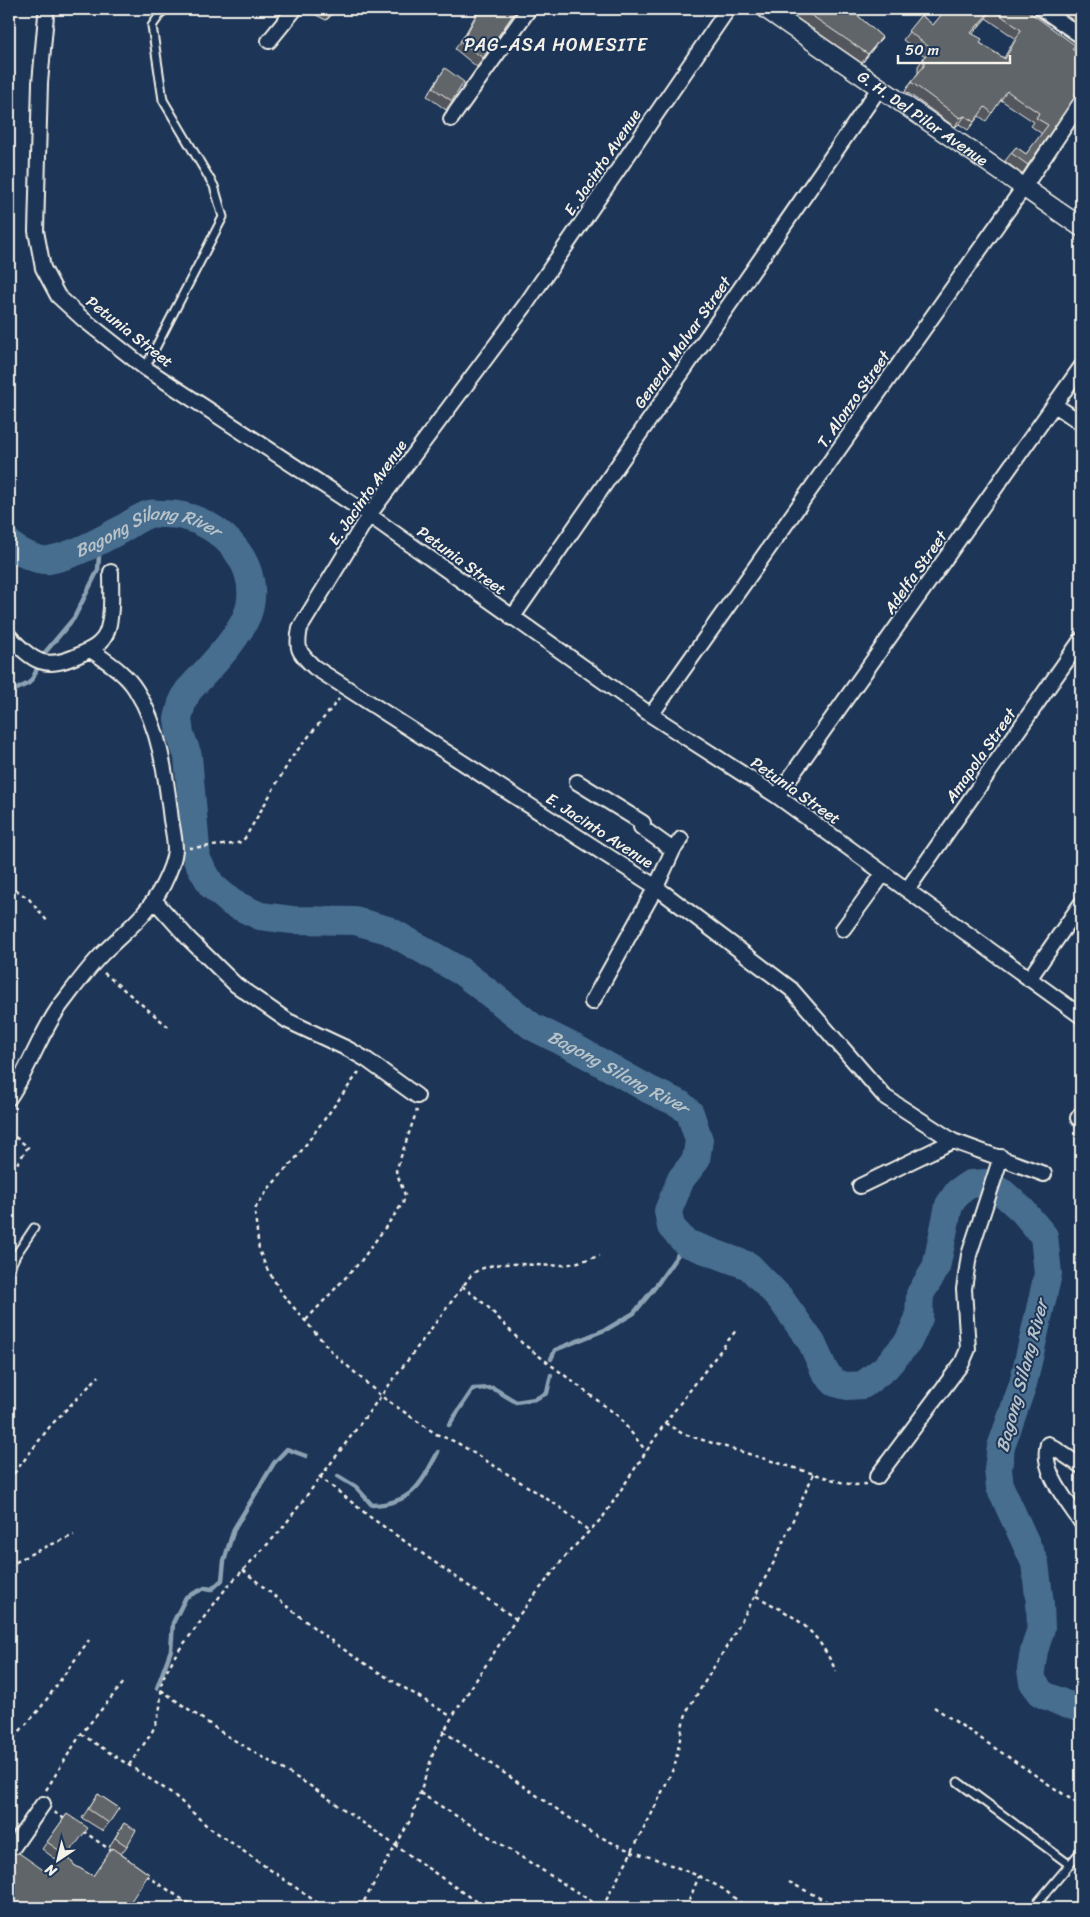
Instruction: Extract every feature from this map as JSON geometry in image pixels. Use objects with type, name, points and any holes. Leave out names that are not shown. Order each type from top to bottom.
[{"type":"street","points":[[269,41],[295,9]]},
{"type":"street","points":[[451,119],[529,9]]},
{"type":"street","name":"E. Jacinto Avenue","points":[[728,9],[524,307],[369,515],[300,628],[297,643],[302,657],[314,667],[656,887],[791,989],[885,1097],[953,1141],[1044,1174]]},
{"type":"street","name":"G. H. Del Pilar Avenue","points":[[766,9],[880,86],[1081,227]]},
{"type":"street","points":[[1042,9],[1081,36]]},
{"type":"street","name":"Petunia Street","points":[[46,15],[40,83],[36,231],[42,268],[58,296],[83,319],[145,368],[369,515],[512,618],[651,714],[777,796],[1081,1016]]},
{"type":"street","name":"General Malvar Street","points":[[512,618],[880,86]]},
{"type":"street","name":"T. Alonzo Street","points":[[651,714],[1024,187],[1081,102]]},
{"type":"street","name":"Adelfa Street","points":[[777,796],[1081,367]]},
{"type":"street","points":[[1055,405],[1081,423]]},
{"type":"street","points":[[9,636],[40,661],[59,663],[91,650],[100,643],[106,634],[109,623],[112,572]]},
{"type":"street","name":"Amapola Street","points":[[907,890],[1081,640]]},
{"type":"street","points":[[9,1098],[59,1007],[93,964],[128,931],[154,900],[168,874],[175,849],[167,785],[161,755],[145,706],[135,688],[124,675],[91,650]]},
{"type":"street","points":[[577,782],[643,823],[641,827],[677,844],[656,887],[592,1002]]},
{"type":"street","points":[[843,929],[884,873]]},
{"type":"street","points":[[154,900],[200,951],[236,985],[288,1021],[367,1060],[417,1096]]},
{"type":"street","points":[[1029,979],[1081,904]]},
{"type":"street","points":[[860,1186],[953,1141]]},
{"type":"street","points":[[877,1477],[962,1363],[968,1349],[965,1274],[969,1255],[1001,1157]]},
{"type":"street","points":[[1081,1466],[1048,1444],[1047,1464],[1059,1488],[1081,1522]]},
{"type":"street","points":[[9,1853],[43,1804]]},
{"type":"lane","points":[[145,368],[223,216],[214,186],[163,100],[152,26],[164,9]]},
{"type":"lane","points":[[9,1270],[16,1254],[34,1228]]},
{"type":"lane","points":[[958,1782],[1070,1865]]},
{"type":"lane","points":[[1033,1908],[1081,1851]]},
{"type":"path","points":[[181,848],[241,842],[292,757],[347,688]]},
{"type":"path","points":[[9,884],[29,899],[48,922]]},
{"type":"path","points":[[93,964],[170,1029]]},
{"type":"path","points":[[367,1060],[296,1158],[269,1188],[256,1207],[254,1214],[260,1250],[266,1267],[283,1295],[332,1352],[381,1396],[436,1434],[456,1442],[561,1508],[589,1531]]},
{"type":"path","points":[[306,1321],[361,1261],[389,1225],[403,1203],[405,1195],[396,1171],[417,1112],[417,1096]]},
{"type":"path","points":[[9,1132],[28,1147],[9,1176]]},
{"type":"path","points":[[129,1765],[151,1734],[157,1721],[162,1680],[176,1654],[210,1607],[281,1530],[472,1274],[480,1268],[495,1264],[564,1265],[600,1256]]},
{"type":"path","points":[[462,1286],[487,1306],[522,1343],[618,1416],[646,1451]]},
{"type":"path","points":[[360,1908],[411,1819],[443,1731],[452,1717],[516,1619],[568,1553],[602,1517],[665,1423],[737,1329]]},
{"type":"path","points":[[9,1480],[51,1425],[99,1376]]},
{"type":"path","points":[[665,1423],[683,1434],[855,1485],[864,1484],[877,1477]]},
{"type":"path","points":[[420,1793],[602,1908],[675,1765],[683,1723],[688,1709],[756,1596],[774,1562],[814,1473]]},
{"type":"path","points":[[320,1476],[370,1517],[516,1619]]},
{"type":"path","points":[[9,1567],[18,1560],[40,1549],[74,1535]]},
{"type":"path","points":[[243,1570],[333,1642],[452,1717]]},
{"type":"path","points":[[756,1596],[793,1616],[810,1630],[824,1648],[836,1671]]},
{"type":"path","points":[[9,1743],[39,1710],[88,1640]]},
{"type":"path","points":[[67,1821],[43,1804],[45,1793],[81,1734],[125,1681]]},
{"type":"path","points":[[161,1690],[224,1734],[309,1785],[485,1908]]},
{"type":"path","points":[[934,1707],[1081,1806]]},
{"type":"path","points":[[443,1731],[571,1821],[608,1842],[699,1876],[723,1888],[747,1908]]},
{"type":"path","points":[[81,1734],[182,1801],[206,1825],[325,1908]]},
{"type":"path","points":[[83,1832],[115,1854]]},
{"type":"path","points":[[139,1870],[195,1908]]},
{"type":"path","points":[[686,1908],[699,1876]]},
{"type":"path","points":[[789,1882],[839,1908]]},
{"type":"path","points":[[364,1902],[374,1908]]},
{"type":"building","points":[[480,9],[517,9],[483,58],[460,41],[467,33]]},
{"type":"building","points":[[802,9],[859,9],[856,14],[882,37],[868,54]]},
{"type":"building","points":[[946,9],[992,9],[1025,9],[1075,45],[1072,49],[1081,56],[1081,88],[1028,165],[1011,153],[1016,147],[1026,154],[1048,125],[1036,118],[1039,113],[1007,91],[992,113],[985,107],[974,122],[965,116],[960,118],[911,82],[924,66],[924,57],[933,50],[908,31],[921,15],[933,25]],"holes":[[[992,9],[1021,30],[1005,59],[980,43],[982,39],[971,33]]]},
{"type":"building","points":[[445,68],[464,82],[452,101],[433,88]]},
{"type":"building","points":[[98,1794],[119,1808],[109,1823],[88,1809]]},
{"type":"building","points":[[67,1814],[88,1828],[67,1856],[74,1865],[93,1876],[112,1848],[149,1874],[131,1901],[141,1908],[9,1908],[9,1851],[14,1854],[19,1853],[49,1874],[63,1853],[47,1842]]},
{"type":"building","points":[[124,1823],[136,1830],[127,1846],[115,1838]]},
{"type":"building","points":[[9,1827],[14,1831],[9,1839]]},
{"type":"waterway","name":"Bagong Silang River","points":[[9,543],[28,555],[49,560],[87,547],[149,514],[182,516],[200,521],[216,530],[230,542],[241,557],[248,573],[251,591],[249,610],[239,631],[231,642],[188,691],[182,703],[178,719],[180,734],[188,756],[197,860],[212,886],[232,903],[260,916],[292,920],[355,921],[388,930],[462,972],[533,1027],[650,1090],[680,1104],[690,1113],[699,1140],[696,1160],[681,1179],[668,1211],[671,1227],[686,1243],[749,1266],[780,1298],[812,1343],[825,1372],[835,1383],[847,1386],[863,1385],[885,1368],[908,1342],[919,1318],[920,1294],[936,1268],[949,1205],[958,1192],[970,1184],[985,1183],[1003,1193],[1022,1210],[1044,1236],[1048,1274],[1023,1384],[1001,1447],[998,1469],[1000,1487],[1035,1563],[1041,1628],[1031,1670],[1033,1682],[1042,1694],[1065,1704],[1081,1708]]},
{"type":"waterway","points":[[9,693],[29,683],[42,656],[74,618],[98,570],[100,541]]},
{"type":"waterway","points":[[551,1359],[555,1350],[607,1329],[634,1313],[656,1286],[686,1243]]},
{"type":"waterway","points":[[449,1425],[473,1389],[493,1388],[516,1402],[535,1399],[547,1393],[551,1375]]},
{"type":"waterway","points":[[157,1688],[171,1650],[173,1623],[186,1597],[205,1588],[212,1589],[222,1580],[224,1561],[234,1529],[274,1463],[287,1449],[306,1456]]},
{"type":"waterway","points":[[338,1476],[356,1487],[372,1505],[386,1504],[397,1501],[414,1490],[426,1474],[438,1452]]},
{"type":"district","name":"PAG-ASA HOMESITE","points":[[556,45]]}]
